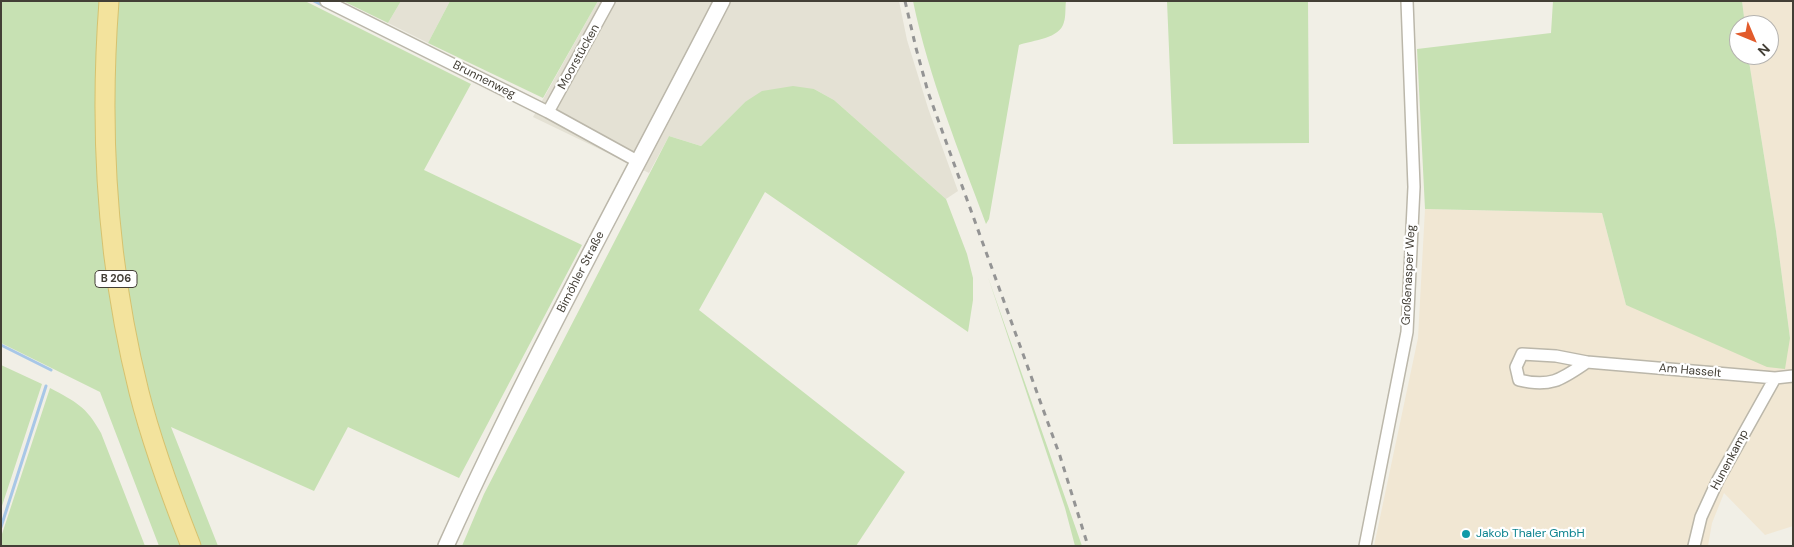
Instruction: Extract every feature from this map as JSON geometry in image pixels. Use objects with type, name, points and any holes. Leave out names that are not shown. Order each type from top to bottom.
[{"type":"main road","name":"B 206","points":[[109,1],[105,73],[105,138],[108,207],[118,292],[131,359],[152,437],[190,546]]},
{"type":"street","name":"Brunnenweg","points":[[326,1],[548,112],[639,162]]},
{"type":"street","name":"Moorstücken","points":[[548,112],[609,1]]},
{"type":"street","name":"Bimöhler Straße","points":[[446,546],[541,350],[722,1]]},
{"type":"street","name":"Großenasper Weg","points":[[1365,546],[1407,332],[1414,188],[1407,1]]},
{"type":"street","name":"Am Hasselt","points":[[1587,362],[1566,376],[1551,382],[1536,384],[1519,380],[1516,367],[1522,354],[1556,356],[1587,362],[1775,378],[1793,376]]},
{"type":"street","name":"Hunenkamp","points":[[1694,546],[1701,517],[1718,480],[1775,378]]},
{"type":"shaded area","points":[[401,1],[450,1],[428,43],[388,23]]},
{"type":"shaded area","points":[[598,1],[899,1],[907,40],[928,108],[958,191],[946,199],[834,100],[814,89],[745,102],[701,146],[669,136],[649,173],[533,117]]},
{"type":"shaded area","points":[[1742,1],[1793,1],[1793,526],[1765,535],[1724,493],[1712,523],[1708,546],[1374,546],[1418,338],[1425,209],[1602,213],[1626,305],[1790,338],[1776,231],[1750,65],[1779,65],[1779,15],[1744,15]]},
{"type":"green space","points":[[1,1],[101,1],[101,222],[181,546],[159,546],[100,392],[1,343]]},
{"type":"green space","points":[[118,1],[305,1],[471,84],[424,170],[582,245],[459,478],[348,427],[314,491],[171,427],[218,546],[198,546],[174,482],[142,369],[127,298],[117,225],[113,77]]},
{"type":"green space","points":[[343,1],[401,1],[388,23]]},
{"type":"green space","points":[[450,1],[598,1],[543,98],[428,43]]},
{"type":"green space","points":[[913,1],[1066,1],[1064,22],[1057,32],[1045,38],[1019,45],[989,219],[986,224],[936,86]]},
{"type":"green space","points":[[1167,1],[1308,1],[1309,143],[1173,144]]},
{"type":"green space","points":[[1553,1],[1742,1],[1744,15],[1729,15],[1729,65],[1750,65],[1776,231],[1790,338],[1785,369],[1767,367],[1626,305],[1602,213],[1425,209],[1417,49],[1551,33]]},
{"type":"green space","points":[[793,86],[814,89],[834,100],[946,199],[967,254],[973,278],[973,300],[968,332],[765,192],[699,310],[905,472],[856,546],[462,546],[484,494],[669,136],[701,146],[745,102],[762,91]]},
{"type":"green space","points":[[988,277],[1082,546],[1075,546],[1065,508]]},
{"type":"green space","points":[[1,365],[42,384],[1,509]]},
{"type":"green space","points":[[50,388],[80,406],[96,424],[145,546],[1,546],[1,537]]},
{"type":"waterway","points":[[314,1],[326,7]]},
{"type":"waterway","points":[[1,345],[51,370]]},
{"type":"waterway","points":[[1,527],[46,386]]},
{"type":"railway","points":[[905,1],[928,92],[1060,456],[1088,546]]},
{"type":"place","name":"Jakob Thaler GmbH","points":[[1466,534]]}]
